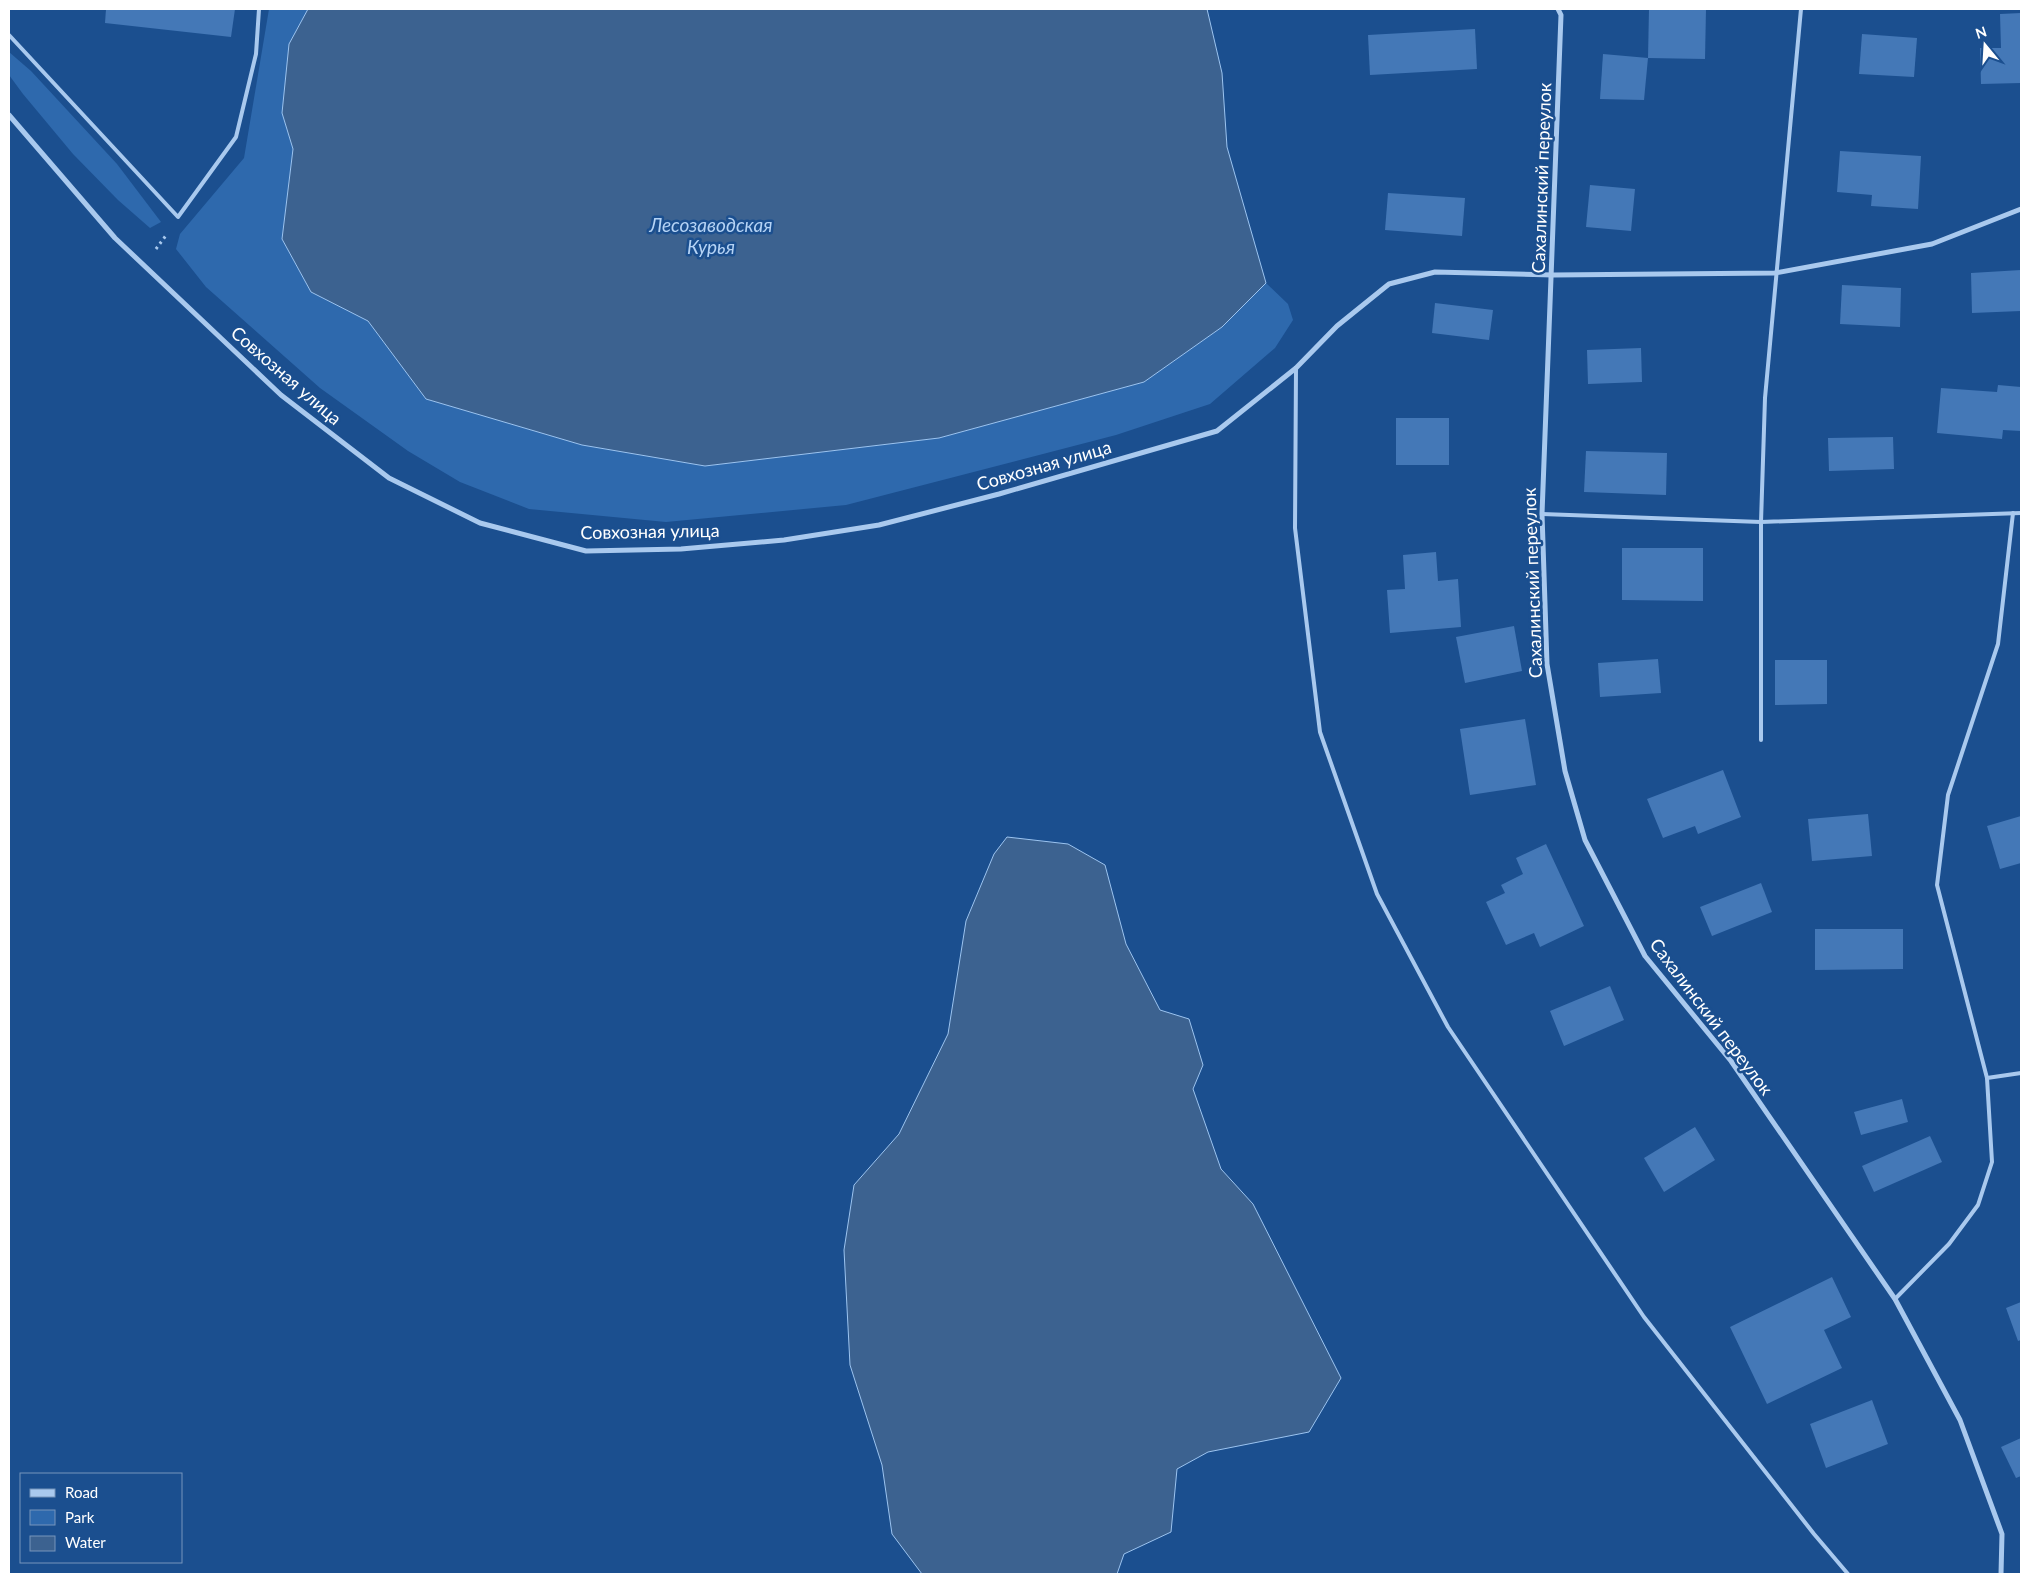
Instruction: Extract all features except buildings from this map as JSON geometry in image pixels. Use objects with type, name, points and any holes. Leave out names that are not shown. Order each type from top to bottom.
[{"type":"street","name":"Сахалинский переулок","points":[[1558,9],[1561,14],[1553,275],[1542,514],[1547,664],[1566,771],[1585,840],[1645,956],[1731,1062],[1895,1299],[1960,1420],[2002,1534],[2001,1574]]},
{"type":"street","name":"Совхозная улица","points":[[9,115],[115,238],[144,266],[281,395],[388,478],[480,523],[586,550],[681,549],[784,540],[879,524],[999,494],[1217,431],[1296,368],[1337,326],[1389,284],[1435,272],[1553,275],[1776,273],[1932,244],[2021,209]]},
{"type":"lane","points":[[9,35],[178,217],[236,137],[256,54],[259,9]]},
{"type":"lane","points":[[1761,740],[1761,522],[1765,398],[1801,9]]},
{"type":"lane","points":[[1296,368],[1295,528],[1320,732],[1377,894],[1448,1027],[1644,1317],[1814,1534],[1848,1574]]},
{"type":"lane","points":[[1895,1299],[1949,1244],[1978,1205],[1992,1162],[1987,1078],[1937,886],[1948,795],[1998,644],[2013,513]]},
{"type":"lane","points":[[1542,514],[1761,522],[2021,513]]},
{"type":"lane","points":[[1987,1078],[2021,1072]]},
{"type":"path","points":[[144,266],[178,217]]},
{"type":"green space","points":[[269,9],[308,9],[289,45],[282,113],[293,149],[282,239],[311,292],[368,321],[426,399],[582,445],[705,466],[939,438],[1144,382],[1222,327],[1266,283],[1288,304],[1293,320],[1275,348],[1210,404],[1116,435],[846,505],[666,522],[529,509],[460,482],[408,451],[320,388],[206,287],[176,249],[180,234],[244,158]]},
{"type":"green space","points":[[9,52],[31,71],[117,164],[161,222],[150,228],[118,200],[73,154],[9,75]]},
{"type":"water","name":"Лесозаводская Курья","points":[[308,9],[1207,9],[1222,73],[1227,147],[1266,283],[1222,327],[1144,382],[939,438],[705,466],[582,445],[426,399],[368,321],[311,292],[282,239],[293,149],[282,113],[289,44]]},
{"type":"water","points":[[1007,837],[1068,844],[1105,865],[1126,944],[1160,1010],[1189,1019],[1203,1065],[1193,1089],[1221,1169],[1253,1204],[1341,1378],[1309,1432],[1208,1452],[1177,1469],[1171,1532],[1124,1554],[1117,1574],[922,1574],[892,1534],[882,1465],[850,1365],[844,1250],[854,1185],[899,1134],[948,1034],[966,921],[994,854]]}]
